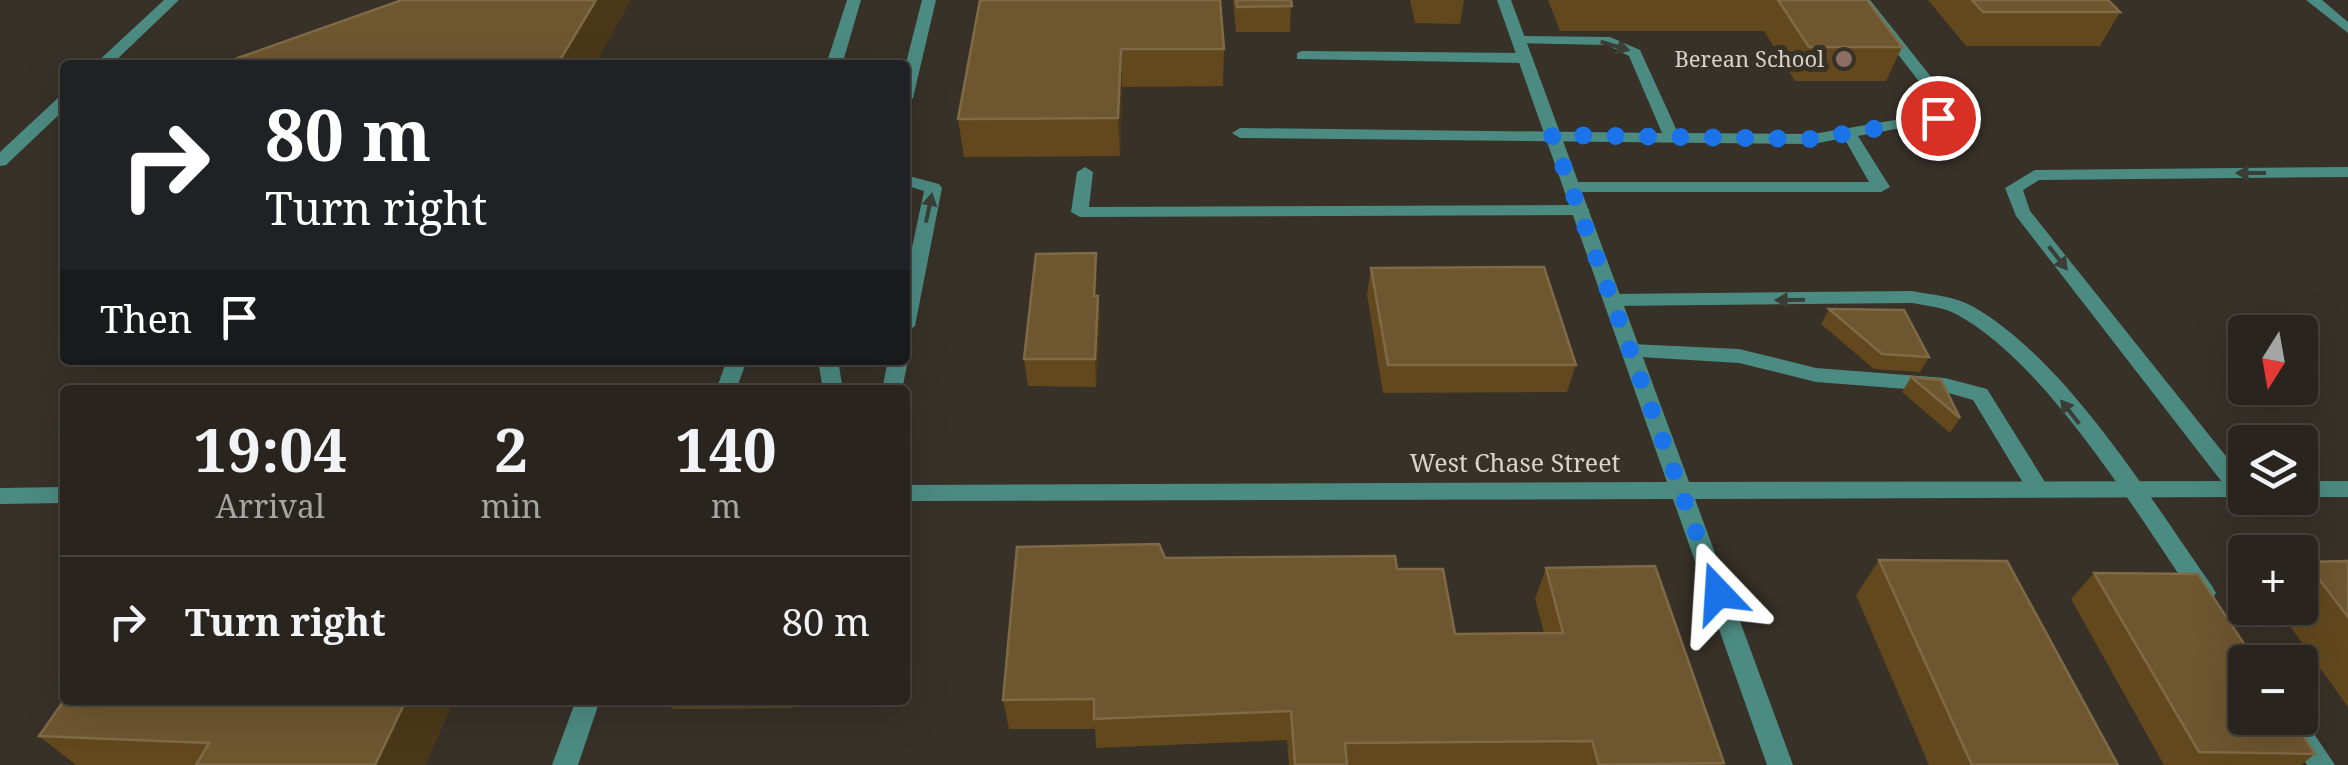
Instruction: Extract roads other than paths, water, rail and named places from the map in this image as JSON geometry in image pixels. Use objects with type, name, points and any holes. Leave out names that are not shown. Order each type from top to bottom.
[{"type":"street","points":[[107,60],[172,0]]},
{"type":"street","points":[[836,60],[854,0]]},
{"type":"street","points":[[910,78],[929,0]]},
{"type":"street","points":[[1504,0],[1780,765]]},
{"type":"street","points":[[1240,133],[1814,139],[1938,118],[1938,97],[1863,0]]},
{"type":"street","points":[[2313,0],[2348,29]]},
{"type":"street","points":[[1302,56],[1522,49],[1610,41],[1635,53],[1672,137]]},
{"type":"street","points":[[0,161],[60,105]]},
{"type":"street","points":[[1574,187],[1881,186],[1849,134]]},
{"type":"street","points":[[1085,172],[1080,212],[1581,210]]},
{"type":"street","points":[[2228,471],[2022,212],[2014,188],[2035,175],[2348,172]]},
{"type":"street","points":[[910,181],[933,188],[910,301]]},
{"type":"street","points":[[1612,300],[1912,297],[1961,308],[2025,355],[2130,489],[2218,615]]},
{"type":"street","points":[[1630,351],[1739,356],[1816,375],[1945,385],[1980,394],[2040,490]]},
{"type":"street","name":"West Chase Street","points":[[910,492],[2228,489]]},
{"type":"street","points":[[2318,489],[2348,489]]},
{"type":"street","points":[[0,496],[60,495]]},
{"type":"street","points":[[565,765],[586,705]]},
{"type":"street","points":[[2301,735],[2322,765]]},
{"type":"place","name":"Berean School","points":[[1844,59]]}]
